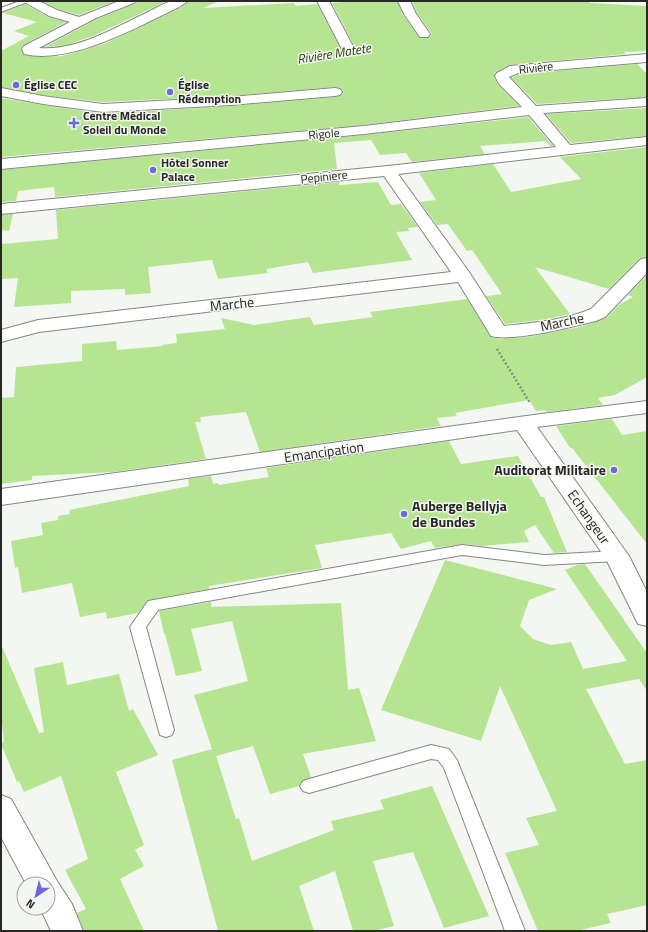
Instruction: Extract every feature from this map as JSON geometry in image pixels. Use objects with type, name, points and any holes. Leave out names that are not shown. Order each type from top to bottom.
[{"type":"street","points":[[30,1],[53,13],[79,21]]},
{"type":"street","points":[[130,1],[79,21],[28,49],[29,51],[39,53],[54,52],[82,46],[182,1]]},
{"type":"street","points":[[323,1],[350,52]]},
{"type":"street","points":[[404,1],[410,14],[424,34]]},
{"type":"street","name":"Rivière","points":[[567,151],[533,110],[504,81],[502,76],[505,73],[515,69],[647,58]]},
{"type":"street","points":[[1,92],[43,100],[103,108],[231,101],[335,92]]},
{"type":"street","name":"Rigole","points":[[1,164],[364,130],[533,110],[647,102]]},
{"type":"street","name":"Pepiniere","points":[[1,208],[388,170],[647,141]]},
{"type":"street","points":[[388,170],[463,276],[498,332]]},
{"type":"street","name":"Marche","points":[[498,332],[533,328],[589,317],[598,313],[647,263]]},
{"type":"street","name":"Marche","points":[[1,336],[38,326],[463,276]]},
{"type":"street","name":"Emancipation","points":[[1,497],[204,470],[532,422],[647,407]]},
{"type":"street","name":"Echangeur","points":[[532,422],[617,556],[647,617]]},
{"type":"street","points":[[1,808],[39,876]]},
{"type":"street","points":[[56,907],[67,931]]},
{"type":"lane","points":[[1,10],[27,1]]},
{"type":"lane","points":[[166,730],[138,627],[153,605],[462,550],[544,560],[617,556]]},
{"type":"lane","points":[[309,786],[431,752],[443,754],[451,765],[515,931]]},
{"type":"path","points":[[498,332],[493,344],[532,422]]},
{"type":"building","points":[[42,1],[115,1],[79,15],[58,9]]},
{"type":"building","points":[[138,1],[167,1],[93,36],[66,45],[45,47],[97,19],[135,4]]},
{"type":"building","points":[[189,1],[219,1],[203,8],[294,3],[296,6],[317,4],[345,56],[356,56],[357,51],[332,3],[353,1],[397,1],[403,15],[420,38],[428,38],[432,34],[417,13],[412,1],[588,1],[590,3],[647,6],[647,51],[624,52],[626,54],[509,65],[496,72],[494,77],[498,85],[519,106],[364,125],[1,157],[1,98],[103,114],[231,106],[335,97],[340,96],[343,93],[341,88],[335,87],[231,96],[103,102],[43,95],[1,87],[1,51],[29,36],[14,31],[37,22],[3,13],[25,4],[48,17],[66,22],[23,45],[21,48],[24,55],[43,57],[62,56],[104,44],[180,8]]},
{"type":"building","points":[[637,64],[647,74],[647,97],[537,104],[512,78],[518,74]]},
{"type":"building","points":[[647,108],[647,136],[571,143],[546,114]]},
{"type":"building","points":[[528,117],[553,146],[550,146],[546,141],[480,146],[485,154],[412,162],[406,153],[380,155],[371,140],[334,143],[337,169],[55,197],[54,187],[18,191],[16,201],[1,202],[1,170],[364,135]]},
{"type":"building","points":[[647,147],[647,257],[640,258],[609,289],[535,267],[570,314],[548,319],[505,324],[486,296],[502,294],[472,250],[467,251],[448,224],[437,225],[420,202],[436,200],[419,173],[493,164],[511,192],[581,179],[560,157]]},
{"type":"building","points":[[339,182],[339,185],[378,182],[391,205],[401,204],[418,227],[408,228],[409,231],[396,232],[412,260],[313,273],[308,262],[266,269],[268,273],[218,279],[212,260],[148,267],[151,293],[125,295],[125,289],[71,291],[71,303],[14,307],[18,278],[1,279],[1,244],[58,239],[56,210]]},
{"type":"building","points":[[13,214],[9,231],[1,230],[1,215]]},
{"type":"building","points":[[647,275],[647,377],[615,395],[598,398],[603,405],[547,412],[545,410],[536,411],[529,400],[455,413],[457,416],[437,418],[441,426],[260,452],[246,412],[200,417],[201,422],[195,422],[206,459],[113,472],[32,476],[32,480],[1,484],[1,398],[14,397],[16,367],[82,361],[82,344],[116,341],[117,350],[163,346],[162,345],[177,343],[176,334],[225,329],[221,318],[254,325],[310,317],[314,325],[373,317],[370,312],[467,299],[491,337],[501,339],[528,337],[580,327],[606,318],[619,305],[633,297],[628,295]]},
{"type":"building","points":[[612,419],[622,435],[647,431],[647,544],[572,448],[570,448],[556,426]]},
{"type":"building","points":[[449,441],[461,464],[518,456],[541,497],[544,497],[567,552],[554,553],[535,525],[524,531],[529,542],[482,546],[462,544],[435,548],[431,541],[401,549],[391,533],[315,545],[322,568],[209,586],[209,589],[148,600],[138,613],[107,619],[106,612],[80,617],[72,583],[22,593],[18,567],[15,568],[11,541],[43,535],[41,523],[58,520],[58,516],[70,514],[69,510],[189,486],[188,479],[211,476],[213,484],[218,483],[219,485],[269,477],[266,468]]},
{"type":"building","points":[[445,560],[557,589],[529,600],[520,626],[533,639],[551,645],[571,642],[583,669],[627,661],[565,570],[577,565],[585,564],[647,653],[647,691],[639,679],[586,689],[625,764],[647,760],[647,905],[607,914],[611,923],[576,931],[538,931],[505,853],[539,845],[526,818],[557,811],[500,686],[481,741],[381,710]]},
{"type":"building","points":[[211,602],[211,607],[341,603],[348,690],[359,688],[376,741],[303,754],[311,777],[303,780],[299,786],[270,794],[253,746],[216,756],[236,819],[239,818],[252,861],[334,830],[331,821],[384,809],[380,800],[432,786],[489,916],[444,928],[413,852],[373,861],[394,926],[373,931],[353,931],[335,871],[299,886],[314,931],[218,931],[172,760],[212,749],[194,695],[248,681],[232,621],[191,629],[202,671],[176,676],[159,611]]},
{"type":"building","points":[[1,644],[39,733],[44,732],[34,668],[63,662],[67,685],[119,674],[129,711],[133,709],[158,755],[116,772],[144,845],[135,850],[144,866],[120,879],[144,931],[84,931],[77,913],[86,909],[65,870],[88,859],[61,776],[24,792],[19,781],[17,782],[1,744],[4,742],[1,714]]},
{"type":"place","name":"Église CEC","points":[[16,85]]},
{"type":"place","name":"Église Rédemption","points":[[170,92]]},
{"type":"place","name":"Centre Médical Soleil du Monde","points":[[74,123]]},
{"type":"place","name":"Hôtel Sonner Palace","points":[[153,170]]},
{"type":"place","name":"Auditorat Militaire","points":[[614,470]]},
{"type":"place","name":"Auberge Bellyja de Bundes","points":[[404,514]]},
{"type":"water label","name":"Rivière Matete","points":[[334,53]]}]
